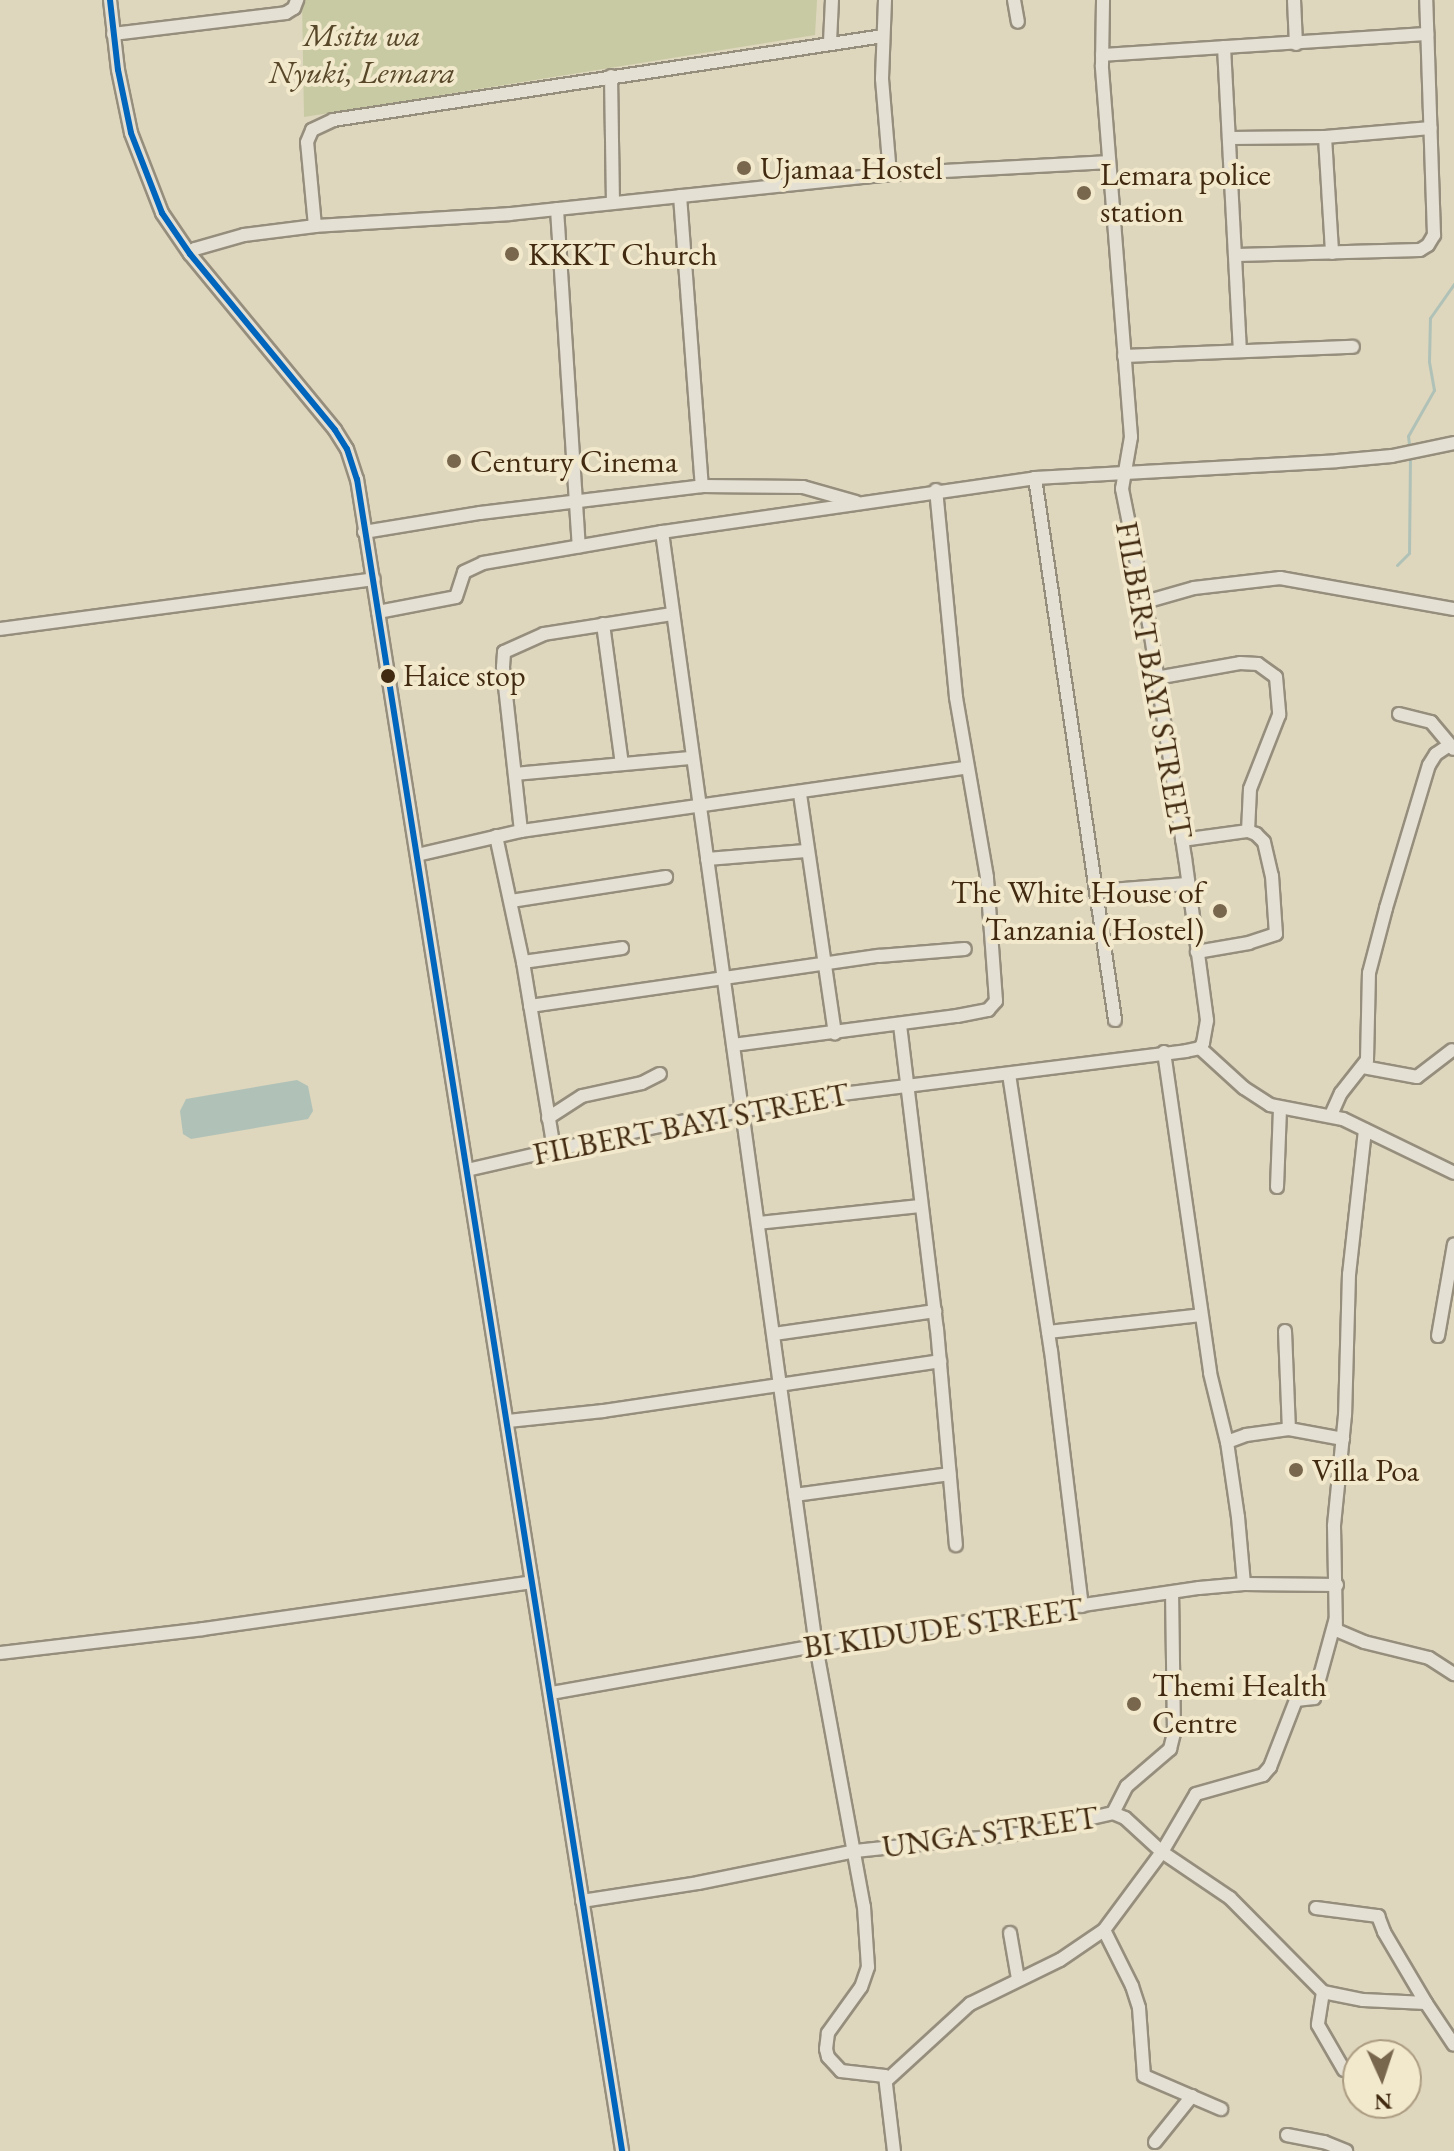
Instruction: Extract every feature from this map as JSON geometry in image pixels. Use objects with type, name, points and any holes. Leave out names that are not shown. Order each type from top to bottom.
[{"type":"street","points":[[110,0],[121,88],[144,172],[162,213],[190,254],[342,442],[357,479],[622,2151]]},
{"type":"street","points":[[113,34],[286,13],[294,8],[297,0]]},
{"type":"street","points":[[830,42],[832,0]]},
{"type":"street","points":[[885,0],[882,79],[890,174]]},
{"type":"street","points":[[1014,0],[1018,22]]},
{"type":"street","name":"FILBERT BAYI STREET","points":[[467,1170],[741,1111],[908,1085],[1200,1048],[1207,1020],[1182,840],[1145,602],[1126,525],[1123,473],[1131,437],[1102,55],[1103,0]]},
{"type":"street","points":[[1294,0],[1296,44]]},
{"type":"street","points":[[1237,255],[1420,250],[1428,245],[1434,235],[1426,0]]},
{"type":"street","points":[[1102,55],[1427,34]]},
{"type":"street","points":[[315,226],[307,142],[312,130],[321,124],[350,116],[883,36]]},
{"type":"street","points":[[1224,47],[1240,350]]},
{"type":"street","points":[[611,76],[613,203]]},
{"type":"street","points":[[1231,138],[1325,137],[1431,128]]},
{"type":"street","points":[[1325,137],[1332,253]]},
{"type":"street","points":[[190,254],[203,246],[244,235],[315,226],[557,209],[890,174],[1109,162]]},
{"type":"street","points":[[680,196],[702,486]]},
{"type":"street","points":[[557,209],[579,546]]},
{"type":"street","points":[[1124,356],[1353,347]]},
{"type":"street","points":[[378,612],[456,597],[464,572],[483,563],[662,532],[1035,478],[1337,461],[1392,456],[1454,443]]},
{"type":"street","points":[[1035,478],[1115,1020]]},
{"type":"street","points":[[364,532],[702,486],[803,487],[860,503]]},
{"type":"street","points":[[733,1045],[981,1012],[996,1001],[987,877],[966,768],[944,593],[936,490]]},
{"type":"street","points":[[662,532],[816,1646],[855,1851],[869,1962],[861,1987],[828,2033],[826,2049],[832,2064],[841,2071],[876,2073],[887,2080]]},
{"type":"street","points":[[1145,602],[1194,588],[1280,578],[1454,609]]},
{"type":"street","points":[[0,629],[374,579]]},
{"type":"street","points":[[521,831],[502,655],[507,649],[544,634],[672,614]]},
{"type":"street","points":[[603,624],[622,764]]},
{"type":"street","points":[[1156,678],[1240,663],[1258,664],[1276,677],[1279,715],[1250,789],[1248,831]]},
{"type":"street","points":[[1331,1115],[1346,1085],[1363,1067],[1368,1044],[1369,973],[1386,908],[1429,765],[1436,754],[1451,747],[1431,722],[1399,714]]},
{"type":"street","points":[[515,774],[692,758]]},
{"type":"street","points":[[417,855],[521,831],[800,794],[966,768]]},
{"type":"street","points":[[800,794],[835,1033]]},
{"type":"street","points":[[1182,840],[1248,831],[1261,837],[1268,854],[1276,934],[1249,943],[1197,952]]},
{"type":"street","points":[[496,836],[523,962],[554,1149]]},
{"type":"street","points":[[707,859],[806,851]]},
{"type":"street","points":[[511,901],[666,877]]},
{"type":"street","points":[[1098,891],[1187,884]]},
{"type":"street","points":[[523,962],[622,948]]},
{"type":"street","points":[[530,1006],[879,956],[965,949]]},
{"type":"street","points":[[900,1025],[935,1311],[956,1545]]},
{"type":"street","points":[[1200,1048],[1259,1099],[1280,1108],[1331,1115],[1454,1173]]},
{"type":"street","points":[[1363,1067],[1417,1077],[1452,1050]]},
{"type":"street","points":[[1164,1052],[1201,1315],[1227,1442],[1244,1584]]},
{"type":"street","points":[[548,1118],[582,1096],[642,1083],[660,1074]]},
{"type":"street","points":[[1009,1074],[1030,1233],[1048,1332],[1082,1606]]},
{"type":"street","points":[[1277,1187],[1280,1108]]},
{"type":"street","points":[[887,2080],[970,2004],[1074,1952],[1104,1930],[1162,1852],[1196,1794],[1252,1780],[1270,1767],[1296,1700],[1314,1698],[1335,1621],[1334,1526],[1343,1439],[1349,1274],[1365,1130]]},
{"type":"street","points":[[758,1223],[921,1206]]},
{"type":"street","points":[[1438,1336],[1454,1244]]},
{"type":"street","points":[[774,1334],[935,1311]]},
{"type":"street","points":[[1048,1332],[1201,1315]]},
{"type":"street","points":[[1285,1331],[1289,1429]]},
{"type":"street","points":[[508,1421],[780,1386],[940,1361]]},
{"type":"street","points":[[1227,1442],[1246,1435],[1289,1429],[1343,1439]]},
{"type":"street","points":[[795,1495],[950,1474]]},
{"type":"street","points":[[0,1653],[203,1629],[532,1582]]},
{"type":"street","name":"BI KIDUDE STREET","points":[[551,1693],[816,1646],[1172,1593],[1244,1584],[1337,1585]]},
{"type":"street","points":[[1113,1813],[1127,1786],[1170,1749],[1174,1733],[1172,1593]]},
{"type":"street","points":[[1335,1621],[1340,1635],[1416,1653],[1454,1674]]},
{"type":"street","name":"UNGA STREET","points":[[582,1901],[698,1883],[855,1851],[1016,1835],[1113,1813],[1125,1818],[1162,1852],[1230,1898],[1323,1992]]},
{"type":"street","points":[[1316,1908],[1378,1916],[1389,1942],[1454,2045]]},
{"type":"street","points":[[1104,1930],[1132,1986],[1139,2008],[1144,2076],[1221,2109]]},
{"type":"street","points":[[1010,1933],[1018,1979]]},
{"type":"street","points":[[1342,2067],[1318,2025],[1323,1992],[1363,2000],[1426,2003]]},
{"type":"street","points":[[887,2080],[894,2151]]},
{"type":"street","points":[[1155,2142],[1192,2096]]},
{"type":"street","points":[[1287,2135],[1311,2138],[1346,2151]]},
{"type":"green space","name":"Msitu wa Nyuki, Lemara","points":[[302,0],[817,0],[815,35],[304,117]]},
{"type":"shaded area","points":[[297,1080],[308,1086],[313,1111],[308,1119],[191,1139],[183,1134],[180,1111],[186,1099]]},
{"type":"waterway","points":[[1409,444],[1408,436],[1434,390],[1429,361],[1430,318],[1454,284]]},
{"type":"waterway","points":[[1397,565],[1409,553],[1410,459]]},
{"type":"transit line","points":[[110,0],[118,70],[131,133],[162,213],[190,254],[335,430],[347,449],[357,479],[622,2151]]},
{"type":"place","name":"Ujamaa Hostel","points":[[744,168]]},
{"type":"place","name":"Lemara police station","points":[[1084,193]]},
{"type":"place","name":"KKKT Church","points":[[512,254]]},
{"type":"place","name":"Century Cinema","points":[[454,461]]},
{"type":"place","name":"Haice stop","points":[[388,676]]},
{"type":"place","name":"The White House of Tanzania (Hostel)","points":[[1220,911]]},
{"type":"place","name":"Villa Poa","points":[[1296,1470]]},
{"type":"place","name":"Themi Health Centre","points":[[1134,1704]]}]
